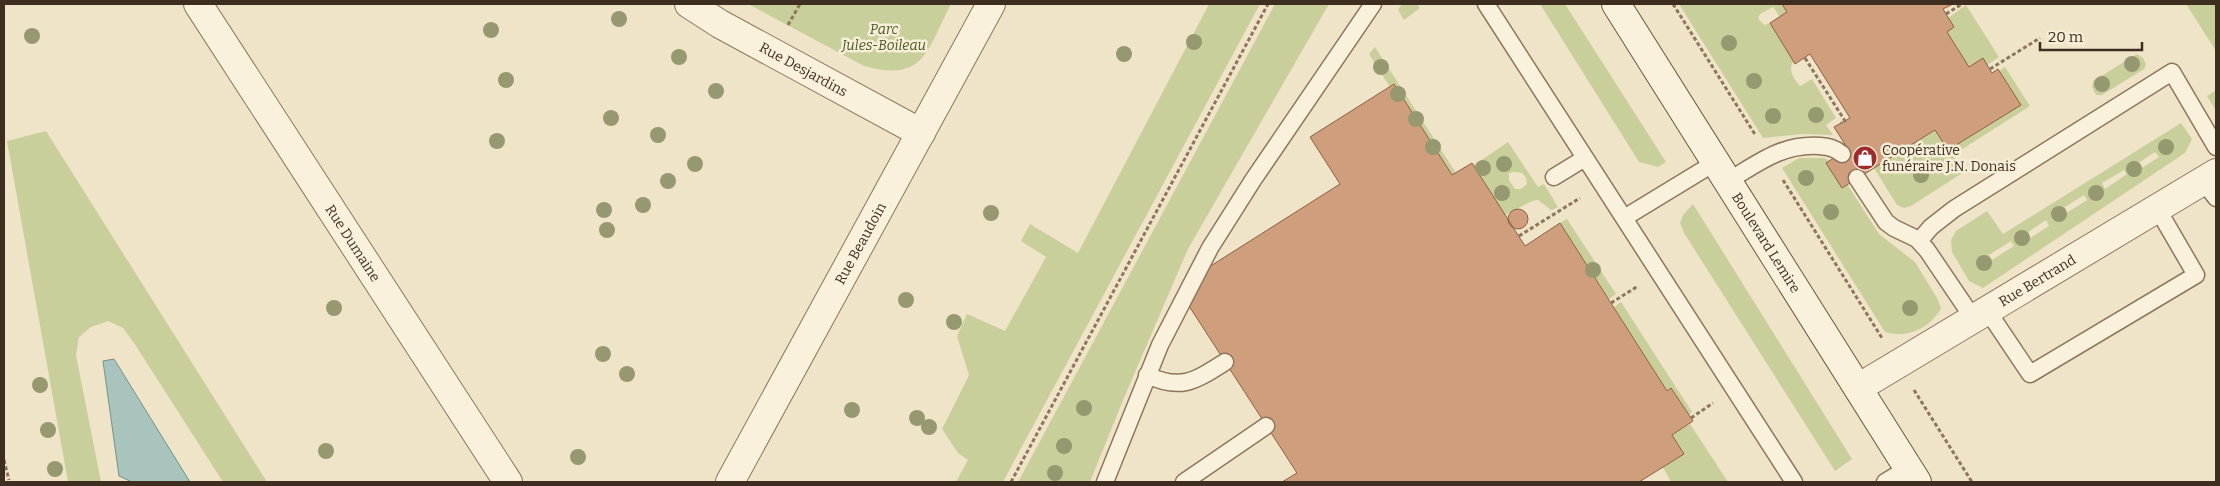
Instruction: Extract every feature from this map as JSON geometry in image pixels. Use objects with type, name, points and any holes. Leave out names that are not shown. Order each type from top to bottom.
[{"type":"street","name":"Rue Dumaine","points":[[198,4],[508,482]]},
{"type":"street","name":"Rue Desjardins","points":[[688,4],[720,24],[921,133]]},
{"type":"street","name":"Rue Beaudoin","points":[[730,482],[991,4]]},
{"type":"street","name":"Boulevard Lemire","points":[[1616,4],[1912,475]]},
{"type":"street","name":"Rue Bertrand","points":[[1858,388],[2157,208],[2212,184]]},
{"type":"lane","points":[[1105,482],[1147,375],[1181,303],[1210,248],[1253,180],[1373,4]]},
{"type":"lane","points":[[1486,4],[1794,482]]},
{"type":"lane","points":[[1919,242],[1931,227],[1954,210],[2172,72],[2216,147]]},
{"type":"lane","points":[[1624,218],[1722,172],[1785,149],[1797,146],[1825,146],[1838,150],[1842,154]]},
{"type":"lane","points":[[1554,177],[1585,158]]},
{"type":"lane","points":[[1857,178],[1886,222],[1919,242],[1928,250],[2030,374],[2196,276],[2157,208]]},
{"type":"lane","points":[[1147,375],[1164,383],[1187,383],[1198,379],[1225,362]]},
{"type":"lane","points":[[1184,482],[1266,426]]},
{"type":"lane","points":[[1885,482],[1912,475]]},
{"type":"path","points":[[1011,482],[1268,4]]},
{"type":"path","points":[[1673,4],[1758,140]]},
{"type":"path","points":[[1946,14],[1962,4]]},
{"type":"path","points":[[1990,69],[2040,38]]},
{"type":"path","points":[[1805,58],[1845,121],[1834,127]]},
{"type":"path","points":[[1778,172],[1875,326]]},
{"type":"path","points":[[1519,236],[1562,210]]},
{"type":"path","points":[[1611,303],[1619,299]]},
{"type":"path","points":[[1922,402],[1972,482]]},
{"type":"path","points":[[1691,418],[1695,415]]},
{"type":"path","points":[[4,460],[9,480]]},
{"type":"green space","name":"Parc Jules-Boileau","points":[[748,4],[951,4],[929,48],[921,59],[912,66],[900,70],[884,70],[864,66]]},
{"type":"green space","points":[[1209,4],[1260,4],[1003,482],[956,482],[968,460],[958,453],[942,429],[969,375],[957,336],[967,314],[1005,331],[1046,257],[1021,241],[1030,224],[1078,253]]},
{"type":"green space","points":[[1275,4],[1329,4],[1188,249],[1090,482],[1018,482]]},
{"type":"green space","points":[[1402,4],[1417,4],[1420,8],[1404,20],[1398,10]]},
{"type":"green space","points":[[1540,4],[1565,4],[1666,162],[1658,167],[1639,162]]},
{"type":"green space","points":[[1679,4],[1782,4],[1787,12],[1780,17],[1773,7],[1760,14],[1758,18],[1764,25],[1770,23],[1794,60],[1791,71],[1800,86],[1812,79],[1836,118],[1826,125],[1833,135],[1802,134],[1763,138]]},
{"type":"green space","points":[[2186,4],[2216,4],[2216,51]]},
{"type":"green space","points":[[1966,5],[1999,57],[1987,65],[1983,59],[1969,67],[1947,32],[1954,27],[1948,18]]},
{"type":"green space","points":[[1375,47],[1456,173],[1452,175],[1394,84],[1390,87],[1369,54]]},
{"type":"green space","points":[[2137,54],[2143,58],[2146,64],[2144,69],[2102,95],[2096,95],[2092,87],[2093,81]]},
{"type":"green space","points":[[2005,67],[2030,106],[1953,155],[1964,172],[1911,206],[1904,208],[1897,205],[1874,168],[1935,130],[1948,150],[2020,105],[1999,71]]},
{"type":"green space","points":[[2216,90],[2216,111],[2207,96]]},
{"type":"green space","points":[[2181,123],[2192,139],[2185,153],[1983,288],[1969,281],[1952,252],[1951,240],[1956,231],[1987,211],[2003,234]],"holes":[[[2155,152],[2159,157],[2137,171],[2134,166]],[[2124,170],[2127,174],[2105,189],[2102,183]],[[2084,195],[2087,200],[2065,214],[2062,209]],[[2046,220],[2049,226],[2027,240],[2024,235]],[[2011,241],[2014,246],[1992,260],[1989,255]]]},
{"type":"green space","points":[[46,131],[267,482],[223,482],[136,346],[123,328],[108,321],[91,327],[79,337],[76,355],[101,482],[68,482],[7,141]]},
{"type":"green space","points":[[1508,142],[1538,187],[1544,184],[1558,207],[1551,210],[1538,200],[1532,201],[1505,215],[1474,165]],"holes":[[[1509,173],[1522,173],[1526,178],[1527,184],[1521,189],[1515,189],[1509,180]]]},
{"type":"green space","points":[[1799,158],[1824,158],[1830,161],[1826,163],[1842,187],[1847,184],[1879,234],[1915,262],[1941,308],[1937,315],[1925,326],[1910,333],[1893,334],[1885,332],[1782,168]]},
{"type":"green space","points":[[1693,204],[1852,459],[1835,471],[1684,233],[1680,223],[1683,215]]},
{"type":"green space","points":[[1567,219],[1616,294],[1609,299],[1560,223]]},
{"type":"green space","points":[[1621,302],[1692,412],[1689,415],[1671,388],[1667,391],[1614,307]]},
{"type":"green space","points":[[1690,424],[1728,482],[1671,482],[1663,467],[1684,454],[1672,435]]},
{"type":"water","points":[[114,359],[190,482],[132,482],[119,476],[103,361]]},
{"type":"building","points":[[1782,4],[1953,4],[1943,9],[1954,27],[1947,32],[1969,67],[1983,58],[1992,73],[1998,69],[2021,105],[1948,150],[1935,130],[1842,188],[1826,163],[1848,149],[1834,127],[1850,118],[1810,54],[1795,64],[1770,23],[1787,12]]},
{"type":"building","points":[[1394,84],[1452,175],[1472,163],[1525,246],[1560,223],[1667,391],[1671,388],[1693,421],[1672,435],[1684,454],[1639,482],[1282,482],[1297,473],[1189,306],[1209,267],[1340,184],[1310,137]]},
{"type":"building","points":[[1518,209],[1525,212],[1528,219],[1525,226],[1518,229],[1511,226],[1508,219],[1511,212]]},
{"type":"place","name":"Coopérative funéraire J.N. Donais","points":[[1865,158]]}]
